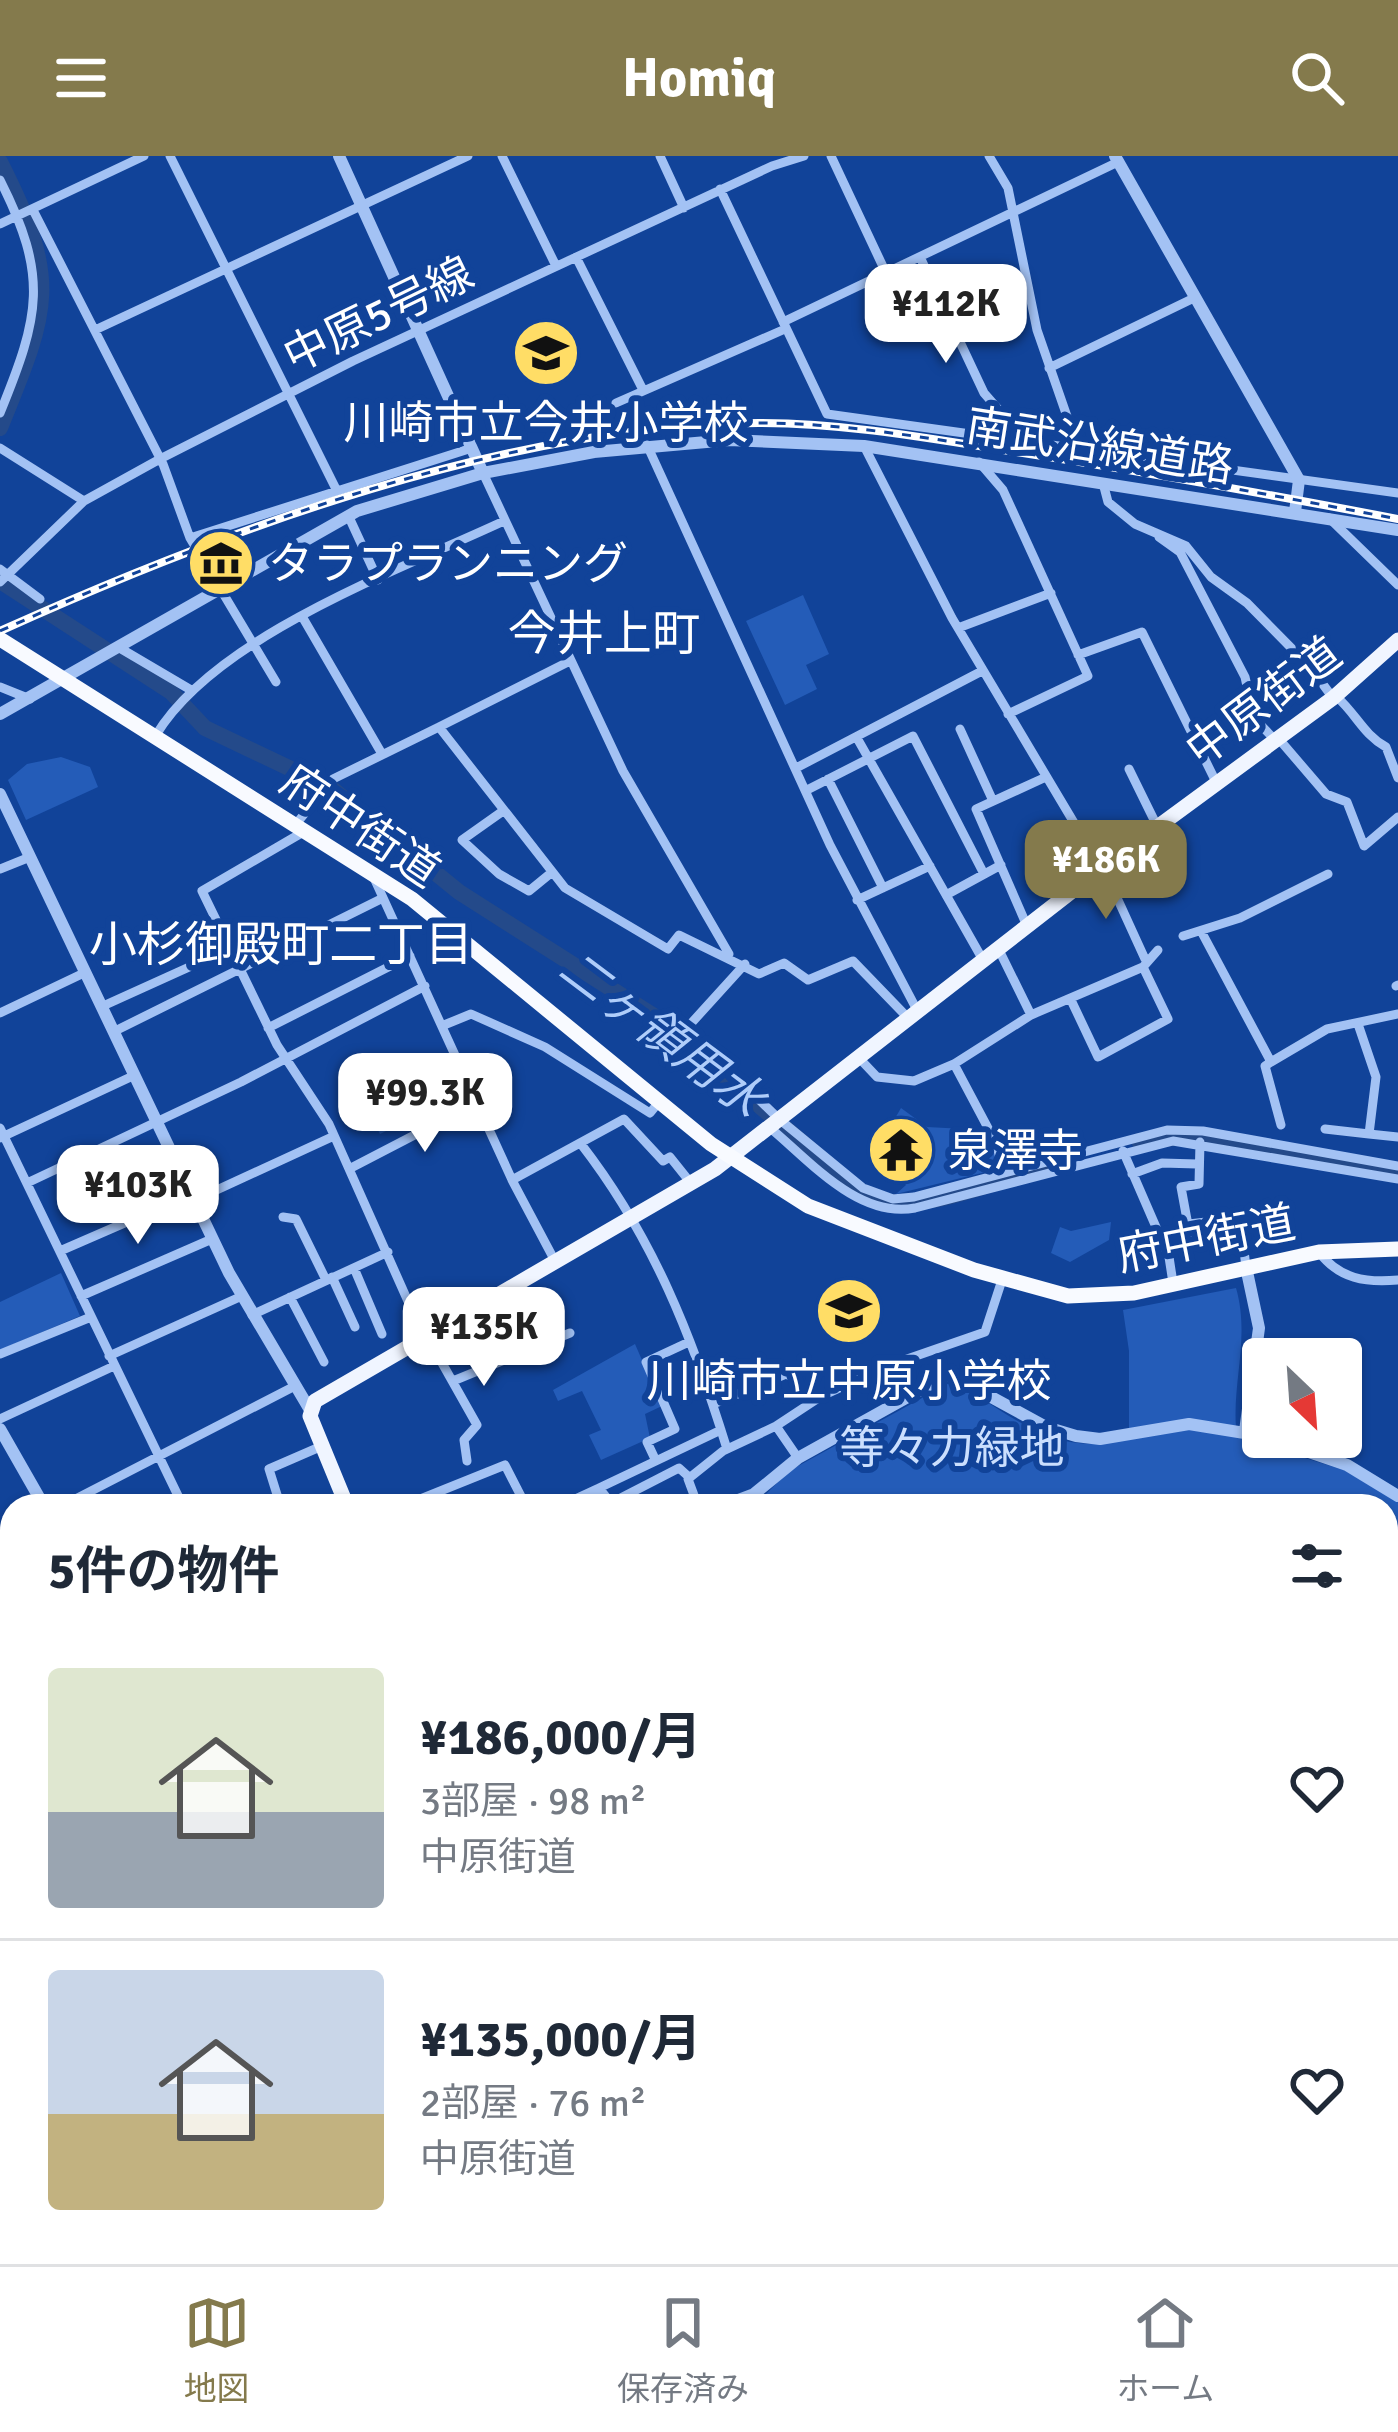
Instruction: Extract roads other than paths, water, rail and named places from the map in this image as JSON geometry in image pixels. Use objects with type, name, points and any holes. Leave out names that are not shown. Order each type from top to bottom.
[{"type":"highway","name":"府中街道","points":[[1,640],[376,875],[729,1158],[808,1206],[1051,1294],[1089,1296],[1173,1283],[1319,1252],[1398,1249]]},
{"type":"main road","name":"中原街道","points":[[310,1410],[327,1392],[636,1220],[729,1158],[1102,867],[1334,697],[1398,640]]},
{"type":"main road","points":[[765,1183],[756,1158],[768,1127]]},
{"type":"main road","points":[[310,1410],[342,1494]]},
{"type":"street","points":[[0,224],[144,156]]},
{"type":"street","points":[[170,156],[337,491]]},
{"type":"street","points":[[339,156],[623,771],[730,957]]},
{"type":"street","points":[[95,330],[468,156]]},
{"type":"street","points":[[502,156],[556,266]]},
{"type":"street","points":[[660,156],[684,208]]},
{"type":"street","name":"中原5号線","points":[[3,575],[83,501],[160,459],[420,329],[720,189],[804,156]]},
{"type":"street","points":[[831,156],[886,273]]},
{"type":"street","points":[[989,156],[1008,188],[1049,368],[1078,448]]},
{"type":"street","points":[[616,403],[784,326],[1116,159],[1299,480],[1295,512]]},
{"type":"street","points":[[0,180],[36,268],[34,322],[0,413]]},
{"type":"street","points":[[720,189],[827,414],[1299,480],[1397,489]]},
{"type":"street","points":[[33,210],[160,459],[190,538],[276,682]]},
{"type":"street","points":[[577,257],[643,390]]},
{"type":"street","points":[[920,257],[984,393],[1026,441]]},
{"type":"street","points":[[1049,368],[1194,298]]},
{"type":"street","name":"南武沿線道路","points":[[64,679],[348,515],[483,473],[647,445],[775,440],[863,446],[1398,530]]},
{"type":"street","points":[[647,445],[913,1015]]},
{"type":"street","points":[[863,446],[958,628],[1102,867],[1168,1019],[1098,1057],[1071,1000]]},
{"type":"street","points":[[0,448],[83,501]]},
{"type":"street","points":[[190,538],[472,448]]},
{"type":"street","points":[[980,462],[1003,490],[1088,676],[1008,714]]},
{"type":"street","points":[[1103,481],[1108,502],[1180,552],[1245,677],[1254,718],[1326,794],[1347,802],[1364,846],[1398,817]]},
{"type":"street","points":[[348,515],[378,580]]},
{"type":"street","points":[[1327,517],[1398,585]]},
{"type":"street","points":[[156,735],[182,697],[254,646],[504,521]]},
{"type":"street","points":[[1157,534],[1186,546],[1211,577],[1247,603],[1354,713],[1366,737],[1386,747],[1398,778]]},
{"type":"street","points":[[3,575],[40,599]]},
{"type":"street","points":[[958,628],[1051,593]]},
{"type":"street","points":[[303,618],[382,754]]},
{"type":"street","points":[[1078,655],[1142,632],[1216,782]]},
{"type":"street","points":[[116,648],[182,697]]},
{"type":"street","points":[[466,1461],[464,1440],[476,1425],[427,1335],[334,1136],[268,1028],[202,891],[299,839],[320,790],[332,779],[570,661]]},
{"type":"street","points":[[798,767],[982,670]]},
{"type":"street","points":[[0,714],[64,679]]},
{"type":"street","points":[[0,687],[30,699]]},
{"type":"street","points":[[439,727],[550,873],[578,896],[668,949],[679,935],[759,974],[784,963],[808,980],[853,961],[913,1015]]},
{"type":"street","points":[[960,729],[993,801]]},
{"type":"street","points":[[807,790],[914,736],[984,874]]},
{"type":"street","points":[[857,738],[983,960]]},
{"type":"street","points":[[1130,769],[1156,826]]},
{"type":"street","points":[[1027,926],[976,808],[1046,778]]},
{"type":"street","points":[[828,779],[883,887]]},
{"type":"street","points":[[0,794],[212,1238],[310,1410]]},
{"type":"street","points":[[503,811],[462,840],[499,874],[529,891],[550,873]]},
{"type":"street","points":[[0,869],[31,856]]},
{"type":"street","points":[[946,895],[1001,865]]},
{"type":"street","points":[[857,900],[929,866]]},
{"type":"street","points":[[1184,936],[1253,913],[1328,874]]},
{"type":"street","points":[[376,875],[512,1180],[556,1263]]},
{"type":"street","points":[[115,1031],[383,898]]},
{"type":"street","points":[[1201,931],[1271,1062]]},
{"type":"street","points":[[998,948],[1031,1015]]},
{"type":"street","points":[[103,1006],[230,949]]},
{"type":"street","points":[[859,1058],[877,1077],[904,1082],[954,1064],[1031,1015],[1144,963],[1159,950]]},
{"type":"street","points":[[268,1028],[410,956]]},
{"type":"street","points":[[746,964],[686,1029],[768,1127],[856,1197],[886,1209],[915,1208],[1165,1141],[1199,1142],[1398,1179]]},
{"type":"street","points":[[0,1013],[86,972]]},
{"type":"street","points":[[27,1183],[158,1123],[424,986]]},
{"type":"street","points":[[444,1025],[471,1014],[547,1048],[650,1113],[659,1102]]},
{"type":"street","points":[[1280,1125],[1265,1066],[1327,1029],[1398,1014]]},
{"type":"street","points":[[1358,1024],[1376,1077],[1369,1134]]},
{"type":"street","points":[[954,1064],[997,1145],[1006,1183]]},
{"type":"street","points":[[136,1075],[1,1134],[177,1494]]},
{"type":"street","points":[[350,1168],[480,1101]]},
{"type":"street","points":[[512,1180],[624,1119],[664,1160],[670,1157],[690,1182]]},
{"type":"street","points":[[768,1127],[878,1196],[914,1197],[1176,1130],[1398,1166]]},
{"type":"street","points":[[1324,1129],[1398,1137]]},
{"type":"street","points":[[60,1251],[334,1136]]},
{"type":"street","points":[[1162,1243],[1190,1236],[1180,1187],[1199,1184],[1199,1142]]},
{"type":"street","points":[[581,1144],[636,1220],[689,1342],[727,1448]]},
{"type":"street","points":[[1123,1150],[1162,1243],[1173,1283]]},
{"type":"street","points":[[1132,1174],[1162,1163],[1197,1164]]},
{"type":"street","points":[[283,1217],[296,1219],[355,1327]]},
{"type":"street","points":[[1189,1224],[1240,1218],[1258,1338]]},
{"type":"street","points":[[81,1296],[212,1238]]},
{"type":"street","points":[[252,1315],[388,1252]]},
{"type":"street","points":[[1319,1252],[1344,1274],[1370,1282],[1398,1280]]},
{"type":"street","points":[[354,1268],[382,1334]]},
{"type":"street","points":[[689,1477],[727,1448],[776,1426],[820,1396],[986,1332],[1002,1280]]},
{"type":"street","points":[[0,1419],[242,1296]]},
{"type":"street","points":[[290,1297],[324,1362]]},
{"type":"street","points":[[0,1354],[91,1317]]},
{"type":"street","points":[[453,1381],[570,1333]]},
{"type":"street","points":[[656,1459],[647,1442],[675,1429],[646,1362],[689,1342]]},
{"type":"street","points":[[713,1404],[786,1374],[792,1377]]},
{"type":"street","points":[[764,1494],[798,1458],[949,1374],[1046,1426],[1076,1436],[1100,1438],[1189,1424],[1242,1431]]},
{"type":"street","points":[[87,1494],[293,1387]]},
{"type":"street","points":[[776,1426],[798,1458]]},
{"type":"street","points":[[0,1429],[37,1494]]},
{"type":"street","points":[[586,1494],[721,1430]]},
{"type":"street","points":[[277,1494],[269,1469],[322,1446]]},
{"type":"street","points":[[1326,1458],[1395,1494]]},
{"type":"street","points":[[433,1494],[506,1465],[520,1494]]},
{"type":"street","points":[[628,1494],[679,1468],[689,1477],[694,1494]]},
{"type":"street","points":[[599,1488],[604,1494]]},
{"type":"waterway","points":[[0,162],[33,237],[41,295],[29,353],[0,428]]},
{"type":"waterway","name":"二ヶ領用水","points":[[0,581],[171,692],[205,728],[331,788],[459,892],[654,1016],[864,1195],[906,1203],[930,1200],[1045,1167]]},
{"type":"waterway","name":"二ヶ領用水","points":[[1139,1141],[1198,1136],[1398,1172]]},
{"type":"railway","points":[[0,631],[179,556],[371,489],[469,462],[664,428],[759,423],[881,432],[1398,519]]},
{"type":"place","name":"川崎市立今井小学校","points":[[546,353]]},
{"type":"place","name":"タラプランニング","points":[[221,563]]},
{"type":"place","name":"泉澤寺","points":[[901,1150]]},
{"type":"place","name":"川崎市立中原小学校","points":[[849,1311]]},
{"type":"district","name":"今井上町","points":[[604,633]]},
{"type":"district","name":"小杉御殿町二丁目","points":[[281,944]]},
{"type":"park label","name":"等々力緑地","points":[[952,1447]]}]
